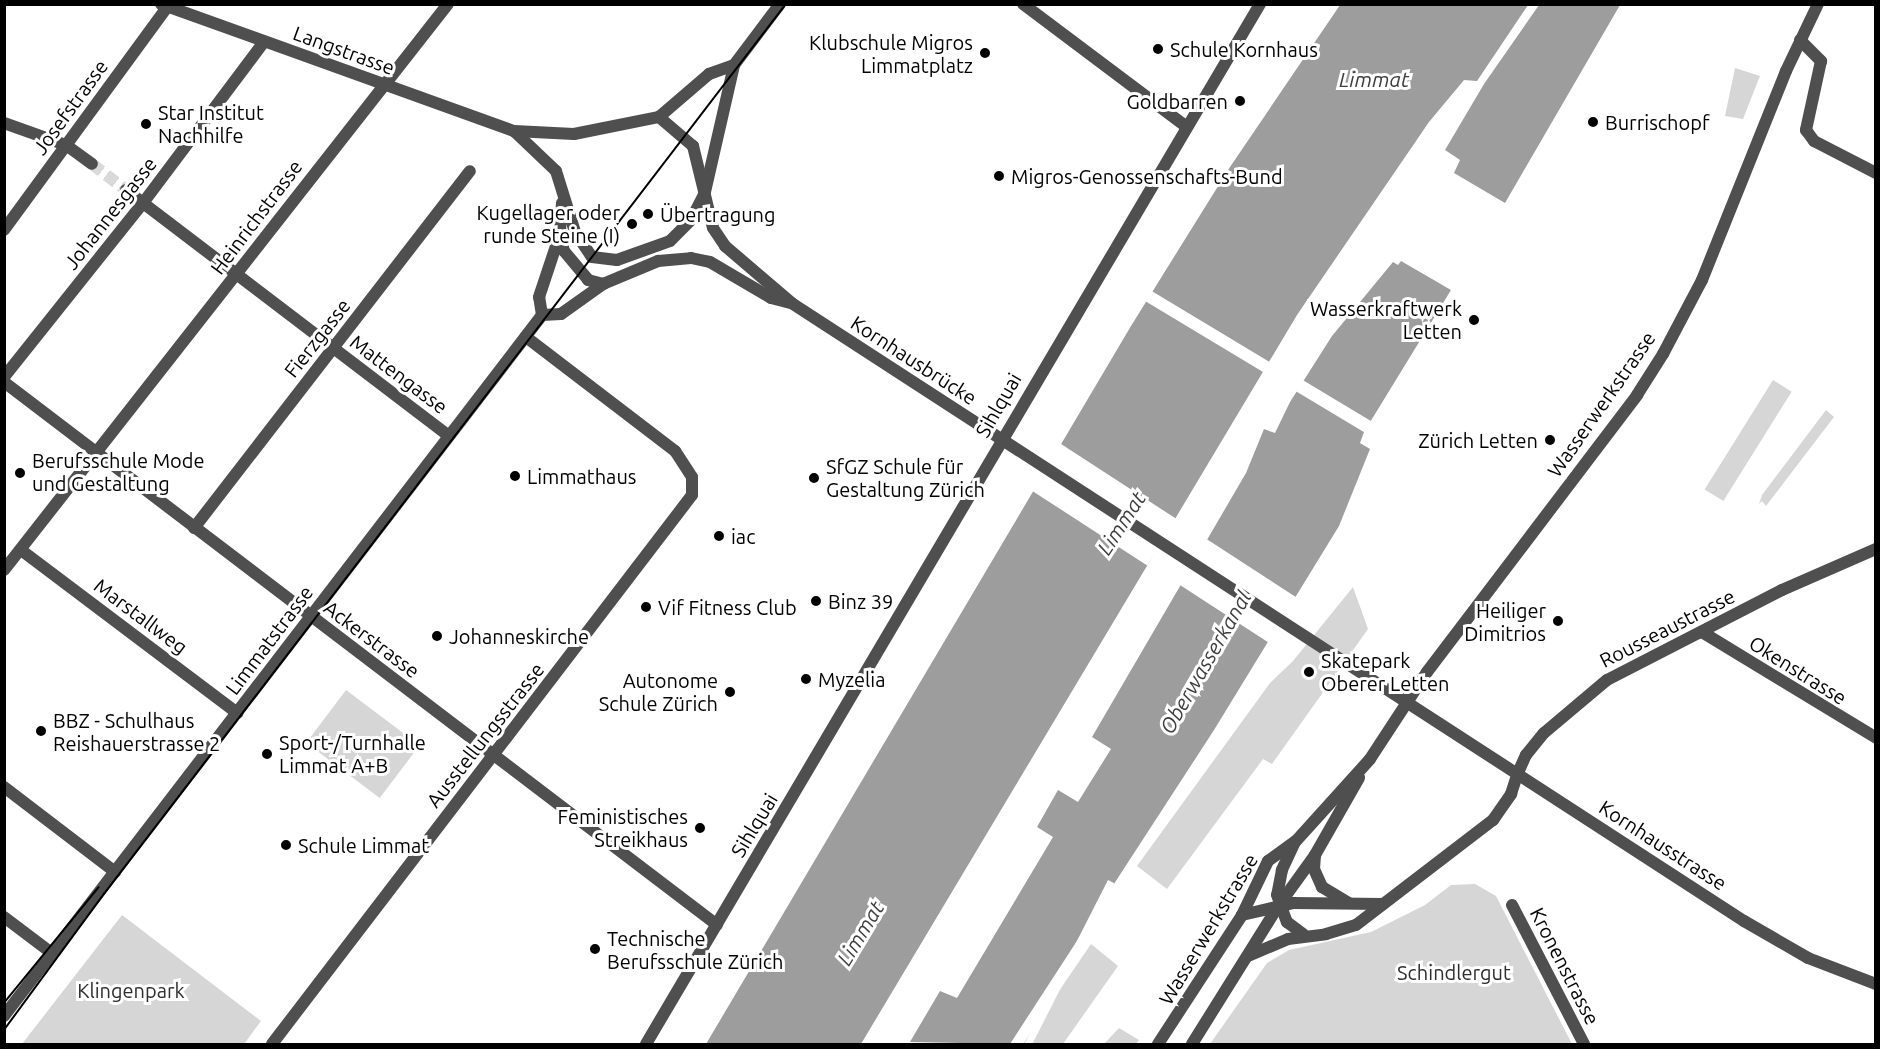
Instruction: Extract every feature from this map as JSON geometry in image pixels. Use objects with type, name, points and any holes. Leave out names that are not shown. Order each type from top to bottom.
[{"type":"street","name":"Heinrichstrasse","points":[[4,570],[98,455],[382,84],[448,4]]},
{"type":"street","points":[[514,131],[556,171],[562,197],[586,252],[611,261],[670,241],[691,220],[705,192],[734,65],[780,4]]},
{"type":"street","points":[[1023,4],[1187,127]]},
{"type":"street","name":"Sihlquai","points":[[646,1044],[1260,4]]},
{"type":"street","name":"Wasserwerkstrasse","points":[[1192,1044],[1279,905],[1315,855],[1370,759],[1427,672],[1637,395],[1664,354],[1702,280],[1800,40],[1818,4]]},
{"type":"street","name":"Langstrasse","points":[[164,6],[514,131]]},
{"type":"street","name":"Josefstrasse","points":[[4,230],[164,6]]},
{"type":"street","points":[[1800,40],[1821,61],[1806,130],[1814,141],[1875,173]]},
{"type":"street","name":"Johannesgasse","points":[[4,376],[143,203],[264,42]]},
{"type":"street","points":[[514,131],[574,134],[659,117],[709,74],[734,65]]},
{"type":"street","points":[[659,117],[679,130],[693,146],[713,228],[725,246],[793,304]]},
{"type":"street","points":[[4,123],[66,145],[92,164]]},
{"type":"street","name":"Fierzgasse","points":[[194,528],[470,171]]},
{"type":"street","name":"Mattengasse","points":[[126,190],[449,436]]},
{"type":"street","points":[[562,197],[560,234],[539,297],[542,315],[561,314],[603,284],[658,261],[691,258],[710,262],[771,298],[793,304]]},
{"type":"street","points":[[560,234],[574,267],[588,280],[603,284]]},
{"type":"street","name":"Kornhausbrücke","points":[[793,304],[1438,721]]},
{"type":"street","name":"Limmatstrasse","points":[[4,1016],[542,315]]},
{"type":"street","name":"Ausstellungsstrasse","points":[[272,1044],[693,495],[692,477],[675,451],[526,336]]},
{"type":"street","name":"Ackerstrasse","points":[[4,382],[717,925]]},
{"type":"street","name":"Rousseaustrasse","points":[[1248,956],[1303,934],[1326,934],[1356,925],[1383,904],[1401,895],[1493,820],[1511,794],[1526,754],[1544,733],[1593,690],[1634,664],[1648,661],[1782,590],[1875,549]]},
{"type":"street","name":"Marstallweg","points":[[21,550],[237,713]]},
{"type":"street","name":"Okenstrasse","points":[[1702,632],[1875,738]]},
{"type":"street","name":"Kornhausstrasse","points":[[1438,721],[1517,775],[1773,939],[1839,973],[1875,984]]},
{"type":"street","name":"Wasserwerkstrasse","points":[[1158,1044],[1242,915],[1268,861],[1296,841],[1370,759]]},
{"type":"street","points":[[4,787],[115,872]]},
{"type":"street","points":[[1296,841],[1282,870],[1279,905],[1287,922],[1303,934]]},
{"type":"street","points":[[1315,855],[1314,869],[1322,887],[1350,904]]},
{"type":"street","points":[[1242,915],[1279,905],[1383,904]]},
{"type":"street","name":"Kronenstrasse","points":[[1512,905],[1584,1044]]},
{"type":"street","points":[[4,917],[52,954]]},
{"type":"green space","points":[[1735,68],[1760,76],[1743,119],[1725,116]]},
{"type":"green space","points":[[1773,380],[1792,392],[1723,501],[1705,489]]},
{"type":"green space","points":[[1826,410],[1834,417],[1766,506],[1762,501],[1759,504],[1762,495]]},
{"type":"green space","points":[[1353,587],[1368,629],[1272,764],[1263,759],[1167,889],[1137,866],[1270,683],[1293,661]]},
{"type":"green space","points":[[346,690],[419,745],[380,798],[306,743]]},
{"type":"green space","name":"Schindlergut","points":[[1475,884],[1496,896],[1572,1044],[1210,1044],[1267,963],[1289,950],[1371,932],[1425,905],[1451,885]]},
{"type":"green space","name":"Klingenpark","points":[[122,915],[261,1021],[244,1044],[22,1044]]},
{"type":"green space","points":[[1091,944],[1118,966],[1063,1044],[1023,1044]]},
{"type":"green space","points":[[1119,1028],[1139,1040],[1136,1044],[1104,1044]]},
{"type":"water","name":"Limmat","points":[[1340,5],[1528,5],[1477,81],[1464,80],[1429,122],[1297,315],[861,1044],[706,1044],[1131,326],[1230,167]]},
{"type":"water","points":[[1539,5],[1620,5],[1505,203],[1454,173],[1460,160],[1445,150],[1484,84]]},
{"type":"water","name":"Oberwasserkanal","points":[[1401,261],[1451,290],[1364,432],[1360,443],[1370,449],[1339,526],[1214,730],[1010,1044],[910,1042],[940,991],[957,998],[1053,837],[1037,827],[1058,790],[1078,802],[1111,749],[1092,737],[1246,473],[1264,429],[1275,433],[1290,402],[1332,336],[1393,262],[1398,265]]},
{"type":"pier","points":[[1150,290],[1272,363],[1266,373],[1144,300]]},
{"type":"pier","points":[[1301,379],[1372,422],[1365,433],[1294,390]]},
{"type":"pier","points":[[1058,442],[1177,519],[1147,565],[1028,488]]},
{"type":"pier","points":[[1205,538],[1298,598],[1269,643],[1176,582]]},
{"type":"pier","points":[[1108,880],[1114,883],[1032,1044],[1024,1044]]},
{"type":"tunnel","points":[[92,164],[126,190]]},
{"type":"tram line","points":[[4,1030],[104,894],[786,4]]},
{"type":"tram line","points":[[4,1003],[98,888]]},
{"type":"place","name":"Schule Kornhaus","points":[[1158,49]]},
{"type":"place","name":"Klubschule Migros Limmatplatz","points":[[985,53]]},
{"type":"place","name":"Goldbarren","points":[[1240,101]]},
{"type":"place","name":"Burrischopf","points":[[1593,122]]},
{"type":"place","name":"Star Institut Nachhilfe","points":[[146,124]]},
{"type":"place","name":"Migros-Genossenschafts-Bund","points":[[999,176]]},
{"type":"place","name":"Übertragung","points":[[648,214]]},
{"type":"place","name":"Kugellager oder runde Steine (I)","points":[[632,224]]},
{"type":"place","name":"Wasserkraftwerk Letten","points":[[1474,320]]},
{"type":"place","name":"Zürich Letten","points":[[1550,440]]},
{"type":"place","name":"Berufsschule Mode und Gestaltung","points":[[20,473]]},
{"type":"place","name":"Limmathaus","points":[[515,476]]},
{"type":"place","name":"SfGZ Schule für Gestaltung Zürich","points":[[814,478]]},
{"type":"place","name":"iac","points":[[719,536]]},
{"type":"place","name":"Binz 39","points":[[816,601]]},
{"type":"place","name":"Vif Fitness Club","points":[[646,607]]},
{"type":"place","name":"Heiliger Dimitrios","points":[[1558,621]]},
{"type":"place","name":"Johanneskirche","points":[[437,636]]},
{"type":"place","name":"Skatepark Oberer Letten","points":[[1309,672]]},
{"type":"place","name":"Myzelia","points":[[806,679]]},
{"type":"place","name":"Autonome Schule Zürich","points":[[730,692]]},
{"type":"place","name":"BBZ - Schulhaus Reishauerstrasse 2","points":[[41,731]]},
{"type":"place","name":"Sport-/Turnhalle Limmat A+B","points":[[267,754]]},
{"type":"place","name":"Feministisches Streikhaus","points":[[700,828]]},
{"type":"place","name":"Schule Limmat","points":[[286,845]]},
{"type":"place","name":"Technische Berufsschule Zürich","points":[[595,949]]}]
